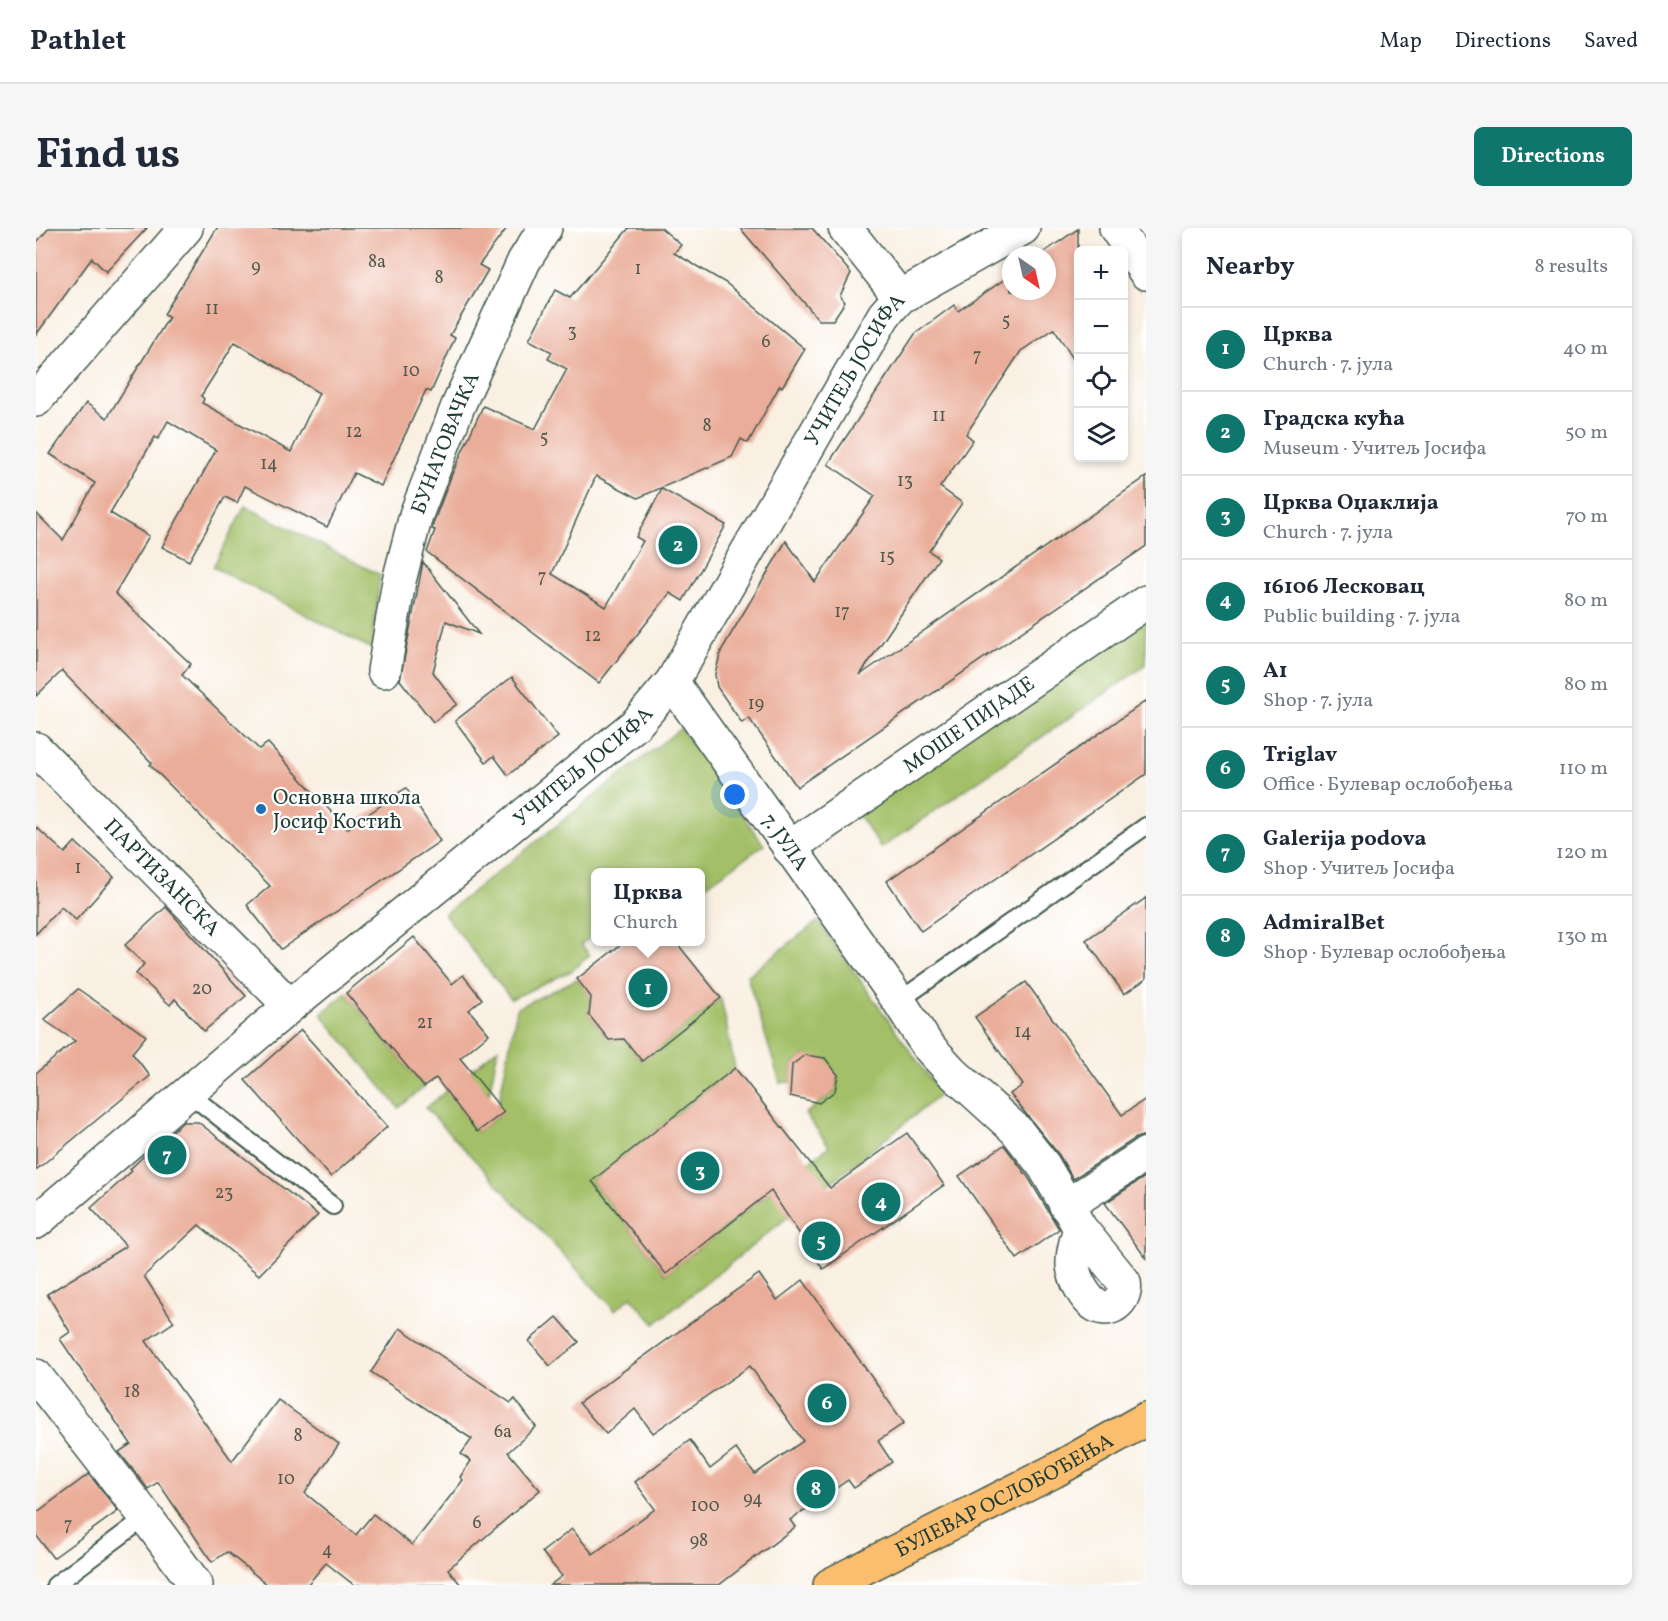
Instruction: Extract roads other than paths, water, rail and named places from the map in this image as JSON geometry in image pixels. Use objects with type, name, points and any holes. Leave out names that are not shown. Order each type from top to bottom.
[{"type":"main road","name":"БУЛЕВАР ОСЛОБОЂЕЊА","points":[[830,1585],[1054,1471],[1146,1419]]},
{"type":"street","points":[[36,400],[186,228]]},
{"type":"street","name":"БУНАТОВАЧКА","points":[[384,671],[399,581],[416,515],[463,396],[524,261],[545,228]]},
{"type":"street","points":[[845,228],[900,297]]},
{"type":"street","name":"УЧИТЕЉ ЈОСИФА","points":[[36,1222],[290,1006],[636,724],[672,682],[884,315],[900,297],[1023,228]]},
{"type":"street","points":[[1116,228],[1146,273]]},
{"type":"street","name":"МОШЕ ПИЈАДЕ","points":[[789,848],[1146,602]]},
{"type":"street","name":"7. ЈУЛА","points":[[672,682],[899,1000],[927,1045],[952,1072],[1016,1130],[1044,1166],[1073,1217],[1146,1154]]},
{"type":"street","name":"ПАРТИЗАНСКА","points":[[36,748],[290,1006]]},
{"type":"street","points":[[36,1376],[146,1516],[196,1585]]},
{"type":"lane","points":[[899,1000],[1146,826]]},
{"type":"lane","points":[[188,1093],[333,1206]]},
{"type":"lane","points":[[55,1585],[146,1516]]},
{"type":"place","name":"Градска кућа","points":[[678,545]]},
{"type":"place","name":"Основна школа Јосиф Костић","points":[[261,809]]},
{"type":"place","name":"Црква","points":[[648,988]]},
{"type":"place","name":"Galerija podova","points":[[167,1155]]},
{"type":"place","name":"Црква Оџаклија","points":[[700,1171]]},
{"type":"place","name":"16106 Лесковац","points":[[881,1202]]},
{"type":"place","name":"A1","points":[[821,1241]]},
{"type":"place","name":"Triglav","points":[[827,1403]]},
{"type":"place","name":"AdmiralBet","points":[[816,1489]]}]
